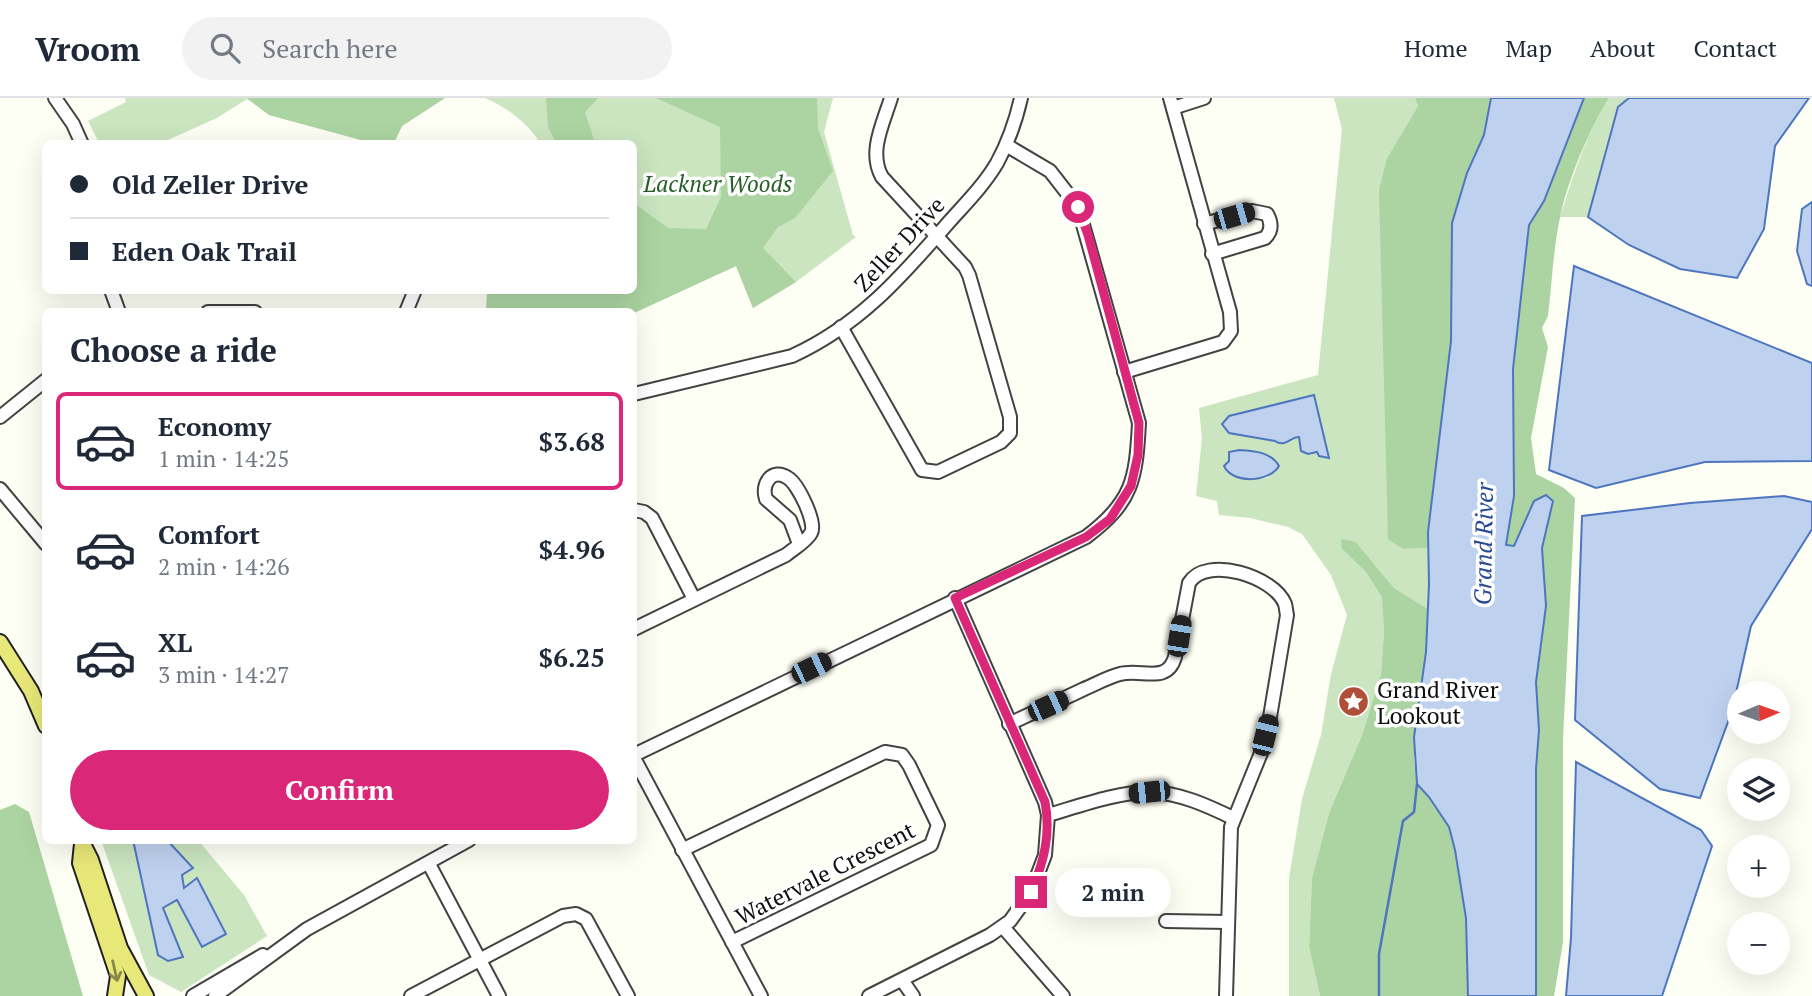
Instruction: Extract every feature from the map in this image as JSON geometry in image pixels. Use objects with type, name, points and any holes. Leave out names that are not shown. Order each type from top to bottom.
[{"type":"main road","points":[[0,642],[32,691],[42,716]]},
{"type":"main road","points":[[81,844],[80,863],[118,976],[115,996]]},
{"type":"main road","points":[[83,844],[91,860],[120,948],[146,996]]},
{"type":"street","points":[[55,98],[80,140]]},
{"type":"street","points":[[841,327],[922,470],[938,472],[1001,442],[1010,433],[1010,417],[973,285],[965,267],[881,177],[876,165],[876,148],[891,98]]},
{"type":"street","name":"Zeller Drive","points":[[637,393],[792,356],[863,313],[894,285],[984,182],[1006,145],[1021,98]]},
{"type":"street","points":[[1124,372],[1223,342],[1231,331],[1232,321],[1171,103],[1204,98]]},
{"type":"street","points":[[637,756],[955,598],[1086,537],[1110,519],[1131,486],[1138,455],[1139,423],[1078,207],[1050,171],[1006,145]]},
{"type":"street","points":[[1204,224],[1252,211],[1267,215],[1271,223],[1270,232],[1265,239],[1212,254]]},
{"type":"street","points":[[0,417],[42,383]]},
{"type":"street","points":[[637,628],[786,555],[799,544],[811,533],[813,525],[793,483],[781,475],[773,475],[764,485],[765,499],[790,520],[799,544]]},
{"type":"street","points":[[0,489],[42,538]]},
{"type":"street","points":[[637,511],[652,518],[694,599]]},
{"type":"street","points":[[1009,724],[1116,675],[1167,673],[1173,666],[1186,592],[1194,575],[1203,570],[1225,570],[1259,579],[1279,595],[1285,604],[1287,615],[1270,717],[1261,753],[1233,818],[1226,996]]},
{"type":"street","points":[[869,996],[1003,927],[1031,892],[1045,855],[1048,815],[1045,802],[955,598]]},
{"type":"street","name":"Watervale Crescent","points":[[682,850],[885,752],[902,755],[909,765],[938,825],[931,845],[732,942]]},
{"type":"street","points":[[637,763],[761,996]]},
{"type":"street","points":[[1048,815],[1128,794],[1149,792],[1188,798],[1233,818]]},
{"type":"street","points":[[215,996],[307,929],[462,844]]},
{"type":"street","points":[[429,864],[499,996]]},
{"type":"street","points":[[411,996],[563,915],[576,914],[586,919],[628,996]]},
{"type":"street","points":[[1166,921],[1228,922]]},
{"type":"street","points":[[1003,927],[1063,996]]},
{"type":"street","points":[[193,996],[245,964],[286,944]]},
{"type":"street","points":[[902,980],[913,996]]},
{"type":"green space","points":[[125,98],[445,98],[402,126],[395,140],[361,140],[269,115],[247,99],[217,118],[168,140],[98,140],[88,121],[126,102]]},
{"type":"green space","points":[[247,98],[445,98],[402,126],[395,140],[361,140],[269,115]]},
{"type":"green space","name":"Lackner Woods","points":[[485,98],[833,98],[824,132],[853,235],[856,237],[796,282],[753,308],[736,266],[637,312],[637,308],[519,308],[609,294],[637,294],[637,140],[538,140],[516,116]]},
{"type":"green space","points":[[546,98],[598,98],[585,112],[594,140],[554,140],[548,127]]},
{"type":"green space","points":[[656,98],[817,98],[818,128],[833,171],[795,218],[778,227],[763,248],[796,282],[753,308],[736,266],[637,312],[637,308],[486,308],[487,294],[637,294],[637,205],[668,228],[706,229],[721,197],[720,127]]},
{"type":"green space","points":[[1334,98],[1415,98],[1418,106],[1387,158],[1403,549],[1428,548],[1428,609],[1394,588],[1356,542],[1342,549],[1366,572],[1383,597],[1381,674],[1362,735],[1329,813],[1312,878],[1309,947],[1320,996],[1289,996],[1289,878],[1302,799],[1321,735],[1331,674],[1347,615],[1331,575],[1302,534],[1288,527],[1250,518],[1219,515],[1217,501],[1196,496],[1202,438],[1199,408],[1318,375],[1342,129]],"holes":[[[1314,395],[1317,452],[1312,452],[1299,443],[1300,437],[1279,443],[1228,433]],[[1239,450],[1267,455],[1270,458],[1268,478],[1256,479],[1224,466],[1229,460],[1230,452]]]},
{"type":"green space","points":[[1415,98],[1491,98],[1484,135],[1467,173],[1452,223],[1451,341],[1428,548],[1403,549],[1388,539],[1379,190],[1387,158],[1418,106]]},
{"type":"green space","points":[[1584,98],[1609,98],[1580,156],[1563,204],[1548,316],[1542,328],[1548,347],[1531,438],[1536,474],[1564,488],[1575,498],[1563,739],[1563,942],[1554,996],[1536,996],[1536,769],[1539,730],[1536,682],[1546,606],[1542,548],[1553,501],[1534,501],[1514,546],[1506,545],[1514,496],[1513,369],[1529,225],[1544,201]]},
{"type":"green space","points":[[1609,98],[1629,98],[1618,107],[1588,217],[1560,217],[1587,141]]},
{"type":"green space","points":[[1341,539],[1356,542],[1394,588],[1428,609],[1426,652],[1414,737],[1414,761],[1417,784],[1449,827],[1455,850],[1466,918],[1468,996],[1320,996],[1309,947],[1312,878],[1329,813],[1362,735],[1381,674],[1384,631],[1382,597],[1366,572],[1342,549]]},
{"type":"green space","points":[[15,804],[29,812],[83,996],[0,996],[0,810]]},
{"type":"green space","points":[[102,844],[201,844],[244,895],[267,936],[181,992],[149,975]]},
{"type":"water","name":"Grand River","points":[[1491,98],[1584,98],[1544,201],[1529,225],[1513,369],[1514,496],[1506,545],[1514,546],[1534,501],[1546,495],[1553,501],[1542,548],[1546,606],[1536,682],[1539,730],[1536,769],[1536,996],[1468,996],[1466,918],[1455,850],[1449,827],[1417,784],[1414,737],[1426,652],[1428,532],[1451,341],[1452,223],[1467,173],[1484,135]]},
{"type":"water","points":[[1629,98],[1809,98],[1775,146],[1764,229],[1737,278],[1680,269],[1629,245],[1588,217],[1618,107]]},
{"type":"water","points":[[1812,202],[1812,286],[1807,284],[1797,251],[1802,209]]},
{"type":"water","points":[[1574,266],[1812,363],[1812,461],[1705,462],[1596,488],[1549,470]]},
{"type":"water","points":[[1314,395],[1329,458],[1319,456],[1317,452],[1308,454],[1301,451],[1299,437],[1279,443],[1229,433],[1222,424],[1229,416]]},
{"type":"water","points":[[1239,450],[1267,455],[1279,466],[1260,478],[1243,479],[1235,476],[1224,466],[1229,461],[1229,452]]},
{"type":"water","points":[[1784,496],[1812,502],[1812,529],[1751,626],[1739,681],[1727,681],[1727,725],[1700,798],[1660,789],[1575,720],[1582,516],[1690,503]]},
{"type":"water","points":[[1576,762],[1701,830],[1712,846],[1662,996],[1566,996],[1571,938]]},
{"type":"water","points":[[134,844],[171,844],[193,868],[182,875],[184,888],[197,878],[226,934],[202,947],[177,900],[163,908],[183,957],[168,961],[158,955]]},
{"type":"waterway","points":[[1379,996],[1379,954],[1403,821],[1414,812],[1417,784]]},
{"type":"place","name":"Grand River Lookout","points":[[1354,702]]},
{"type":"route","points":[[1031,892],[1045,855],[1048,815],[1045,802],[955,598],[1086,537],[1110,519],[1131,486],[1138,455],[1139,423],[1078,207]]}]
